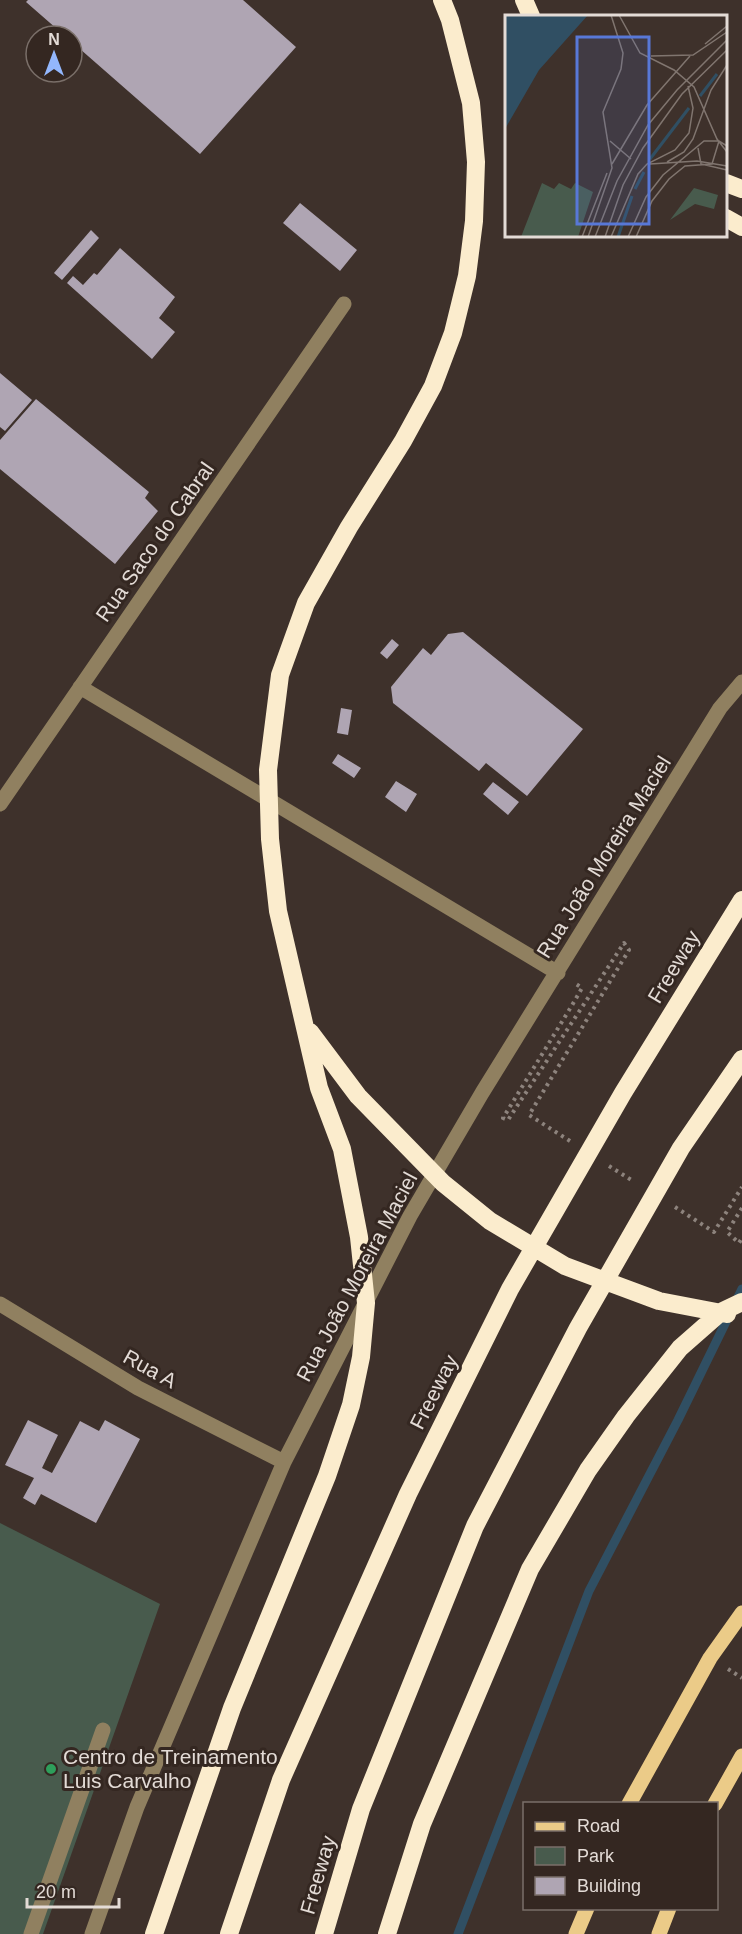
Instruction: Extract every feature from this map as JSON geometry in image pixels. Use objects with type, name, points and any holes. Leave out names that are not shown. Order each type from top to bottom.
[{"type":"highway","points":[[154,1934],[232,1708],[327,1476],[351,1405],[361,1357],[366,1303],[359,1237],[342,1149],[319,1088],[278,911],[270,839],[268,770],[280,675],[306,603],[349,527],[403,441],[433,386],[453,333],[464,288],[474,221],[476,162],[471,103],[450,20],[442,0]]},
{"type":"highway","points":[[524,0],[531,15]]},
{"type":"highway","points":[[727,183],[742,189]]},
{"type":"highway","points":[[727,219],[742,227]]},
{"type":"highway","name":"Freeway","points":[[229,1934],[281,1780],[408,1494],[510,1289],[623,1093],[742,900]]},
{"type":"highway","points":[[306,1026],[358,1096],[443,1184],[490,1221],[565,1266],[659,1301],[718,1313],[742,1315]]},
{"type":"highway","name":"Freeway","points":[[324,1934],[361,1809],[475,1526],[578,1328],[681,1148],[742,1059]]},
{"type":"highway","points":[[387,1934],[422,1824],[530,1569],[588,1470],[626,1416],[680,1348],[721,1312],[742,1302]]},
{"type":"main road","points":[[630,1802],[710,1658],[742,1613]]},
{"type":"main road","points":[[716,1802],[742,1756]]},
{"type":"main road","points":[[576,1934],[586,1910]]},
{"type":"main road","points":[[659,1934],[668,1910]]},
{"type":"street","name":"Rua Saco do Cabral","points":[[0,804],[344,304]]},
{"type":"street","name":"Rua João Moreira Maciel","points":[[92,1934],[137,1808],[284,1462],[410,1216],[482,1093],[720,708],[742,682]]},
{"type":"street","points":[[80,687],[558,973]]},
{"type":"street","name":"Rua A","points":[[0,1304],[138,1388],[284,1462]]},
{"type":"street","points":[[31,1934],[103,1730]]},
{"type":"path","points":[[558,973],[582,988],[503,1118],[508,1120],[624,943],[629,950]]},
{"type":"path","points":[[742,1208],[727,1232],[739,1243],[742,1238]]},
{"type":"green space","name":"Centro de Treinamento Luis Carvalho","points":[[0,1523],[160,1604],[43,1934],[0,1934]]},
{"type":"building","points":[[28,0],[243,0],[296,47],[200,154],[84,52],[84,24],[51,24],[26,2]]},
{"type":"building","points":[[300,203],[357,250],[340,271],[283,223]]},
{"type":"building","points":[[91,230],[99,238],[62,280],[54,273]]},
{"type":"building","points":[[120,248],[175,297],[159,318],[175,332],[152,359],[67,283],[73,276],[83,285],[94,273],[97,275]]},
{"type":"building","points":[[0,373],[32,400],[5,431],[0,427]]},
{"type":"building","points":[[36,399],[149,492],[145,498],[158,511],[115,564],[0,469],[0,440]]},
{"type":"building","points":[[463,632],[583,729],[527,796],[486,763],[479,771],[393,703],[391,687],[423,648],[431,655],[448,634]]},
{"type":"building","points":[[392,639],[399,645],[387,659],[380,653]]},
{"type":"building","points":[[341,708],[352,710],[348,735],[337,733]]},
{"type":"building","points":[[338,754],[361,768],[354,778],[332,763]]},
{"type":"building","points":[[396,781],[417,794],[406,812],[385,797]]},
{"type":"building","points":[[493,782],[519,802],[508,815],[483,794]]},
{"type":"building","points":[[28,1420],[58,1435],[42,1468],[52,1473],[80,1421],[99,1431],[105,1420],[140,1439],[96,1523],[41,1494],[35,1505],[23,1498],[34,1478],[5,1465]]},
{"type":"waterway","points":[[458,1934],[589,1591],[678,1420],[742,1289]]},
{"type":"place","name":"Centro de Treinamento Luis Carvalho","points":[[51,1769]]}]
